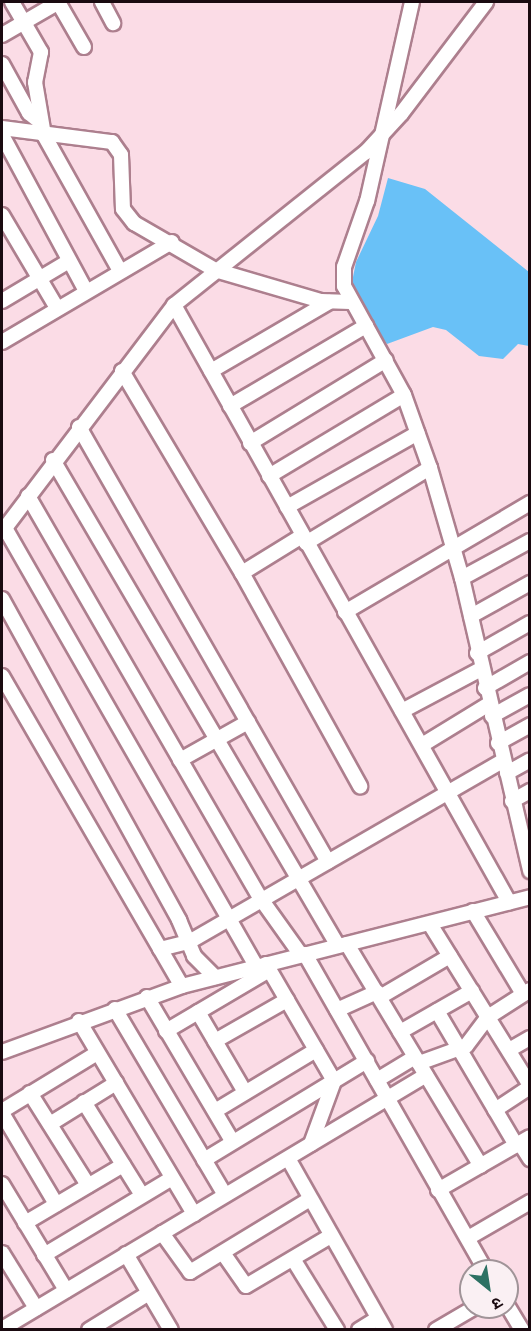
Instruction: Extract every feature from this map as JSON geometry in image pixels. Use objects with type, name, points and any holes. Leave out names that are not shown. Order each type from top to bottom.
[{"type":"street","points":[[12,2],[41,52],[35,75],[41,128]]},
{"type":"street","points":[[2,35],[58,2],[84,46]]},
{"type":"street","points":[[102,2],[114,23]]},
{"type":"street","points":[[412,2],[364,212],[344,267],[344,286],[350,302],[386,360],[404,395],[430,468],[462,578],[484,688],[512,801],[525,832],[529,871]]},
{"type":"street","points":[[334,1081],[287,1000],[230,918],[3,530],[53,460],[174,305],[215,270],[350,168],[380,139],[486,2]]},
{"type":"street","points":[[2,64],[29,113],[41,128],[120,271]]},
{"type":"street","points":[[2,128],[41,128],[107,139],[116,145],[122,155],[125,214],[134,223],[172,242],[215,270],[329,302],[350,302]]},
{"type":"street","points":[[2,135],[86,291]]},
{"type":"street","points":[[2,215],[57,308]]},
{"type":"street","points":[[2,342],[172,242]]},
{"type":"street","points":[[3,298],[69,261]]},
{"type":"street","points":[[211,371],[329,302]]},
{"type":"street","points":[[174,305],[509,902]]},
{"type":"street","points":[[230,406],[366,326]]},
{"type":"street","points":[[250,443],[386,360]]},
{"type":"street","points":[[122,371],[242,573],[360,786]]},
{"type":"street","points":[[269,476],[404,395]]},
{"type":"street","points":[[79,427],[328,862]]},
{"type":"street","points":[[287,507],[418,433]]},
{"type":"street","points":[[53,460],[215,740],[299,878],[378,994],[481,1166]]},
{"type":"street","points":[[242,573],[430,468]]},
{"type":"street","points":[[28,496],[261,899],[303,955],[337,1010],[479,1259]]},
{"type":"street","points":[[345,612],[530,503]]},
{"type":"street","points":[[462,578],[530,541]]},
{"type":"street","points":[[471,616],[530,583]]},
{"type":"street","points":[[2,599],[198,962],[216,977]]},
{"type":"street","points":[[477,653],[530,623]]},
{"type":"street","points":[[484,688],[530,662]]},
{"type":"street","points":[[402,711],[481,669]]},
{"type":"street","points":[[2,676],[182,986]]},
{"type":"street","points":[[422,745],[490,710],[530,694]]},
{"type":"street","points":[[180,760],[248,722]]},
{"type":"street","points":[[498,743],[530,725]]},
{"type":"street","points":[[160,949],[189,942],[447,794],[505,767],[530,760]]},
{"type":"street","points":[[512,801],[530,791]]},
{"type":"street","points":[[2,1052],[79,1021],[182,986],[264,967],[530,897]]},
{"type":"street","points":[[377,1080],[460,1050],[476,1037],[488,1017],[526,992],[473,911]]},
{"type":"street","points":[[430,924],[530,1086],[495,1110]]},
{"type":"street","points":[[337,1010],[378,994],[450,956]]},
{"type":"street","points":[[166,1030],[198,1012],[264,967]]},
{"type":"street","points":[[400,1032],[472,991]]},
{"type":"street","points":[[147,997],[232,1141]]},
{"type":"street","points":[[215,1041],[287,1000]]},
{"type":"street","points":[[115,1009],[225,1195]]},
{"type":"street","points":[[437,1011],[495,1110],[522,1141],[530,1159]]},
{"type":"street","points":[[198,1012],[245,1092]]},
{"type":"street","points":[[79,1021],[194,1214]]},
{"type":"street","points":[[509,1050],[530,1038]]},
{"type":"street","points":[[215,1111],[316,1050]]},
{"type":"street","points":[[56,1204],[2,1112],[97,1053]]},
{"type":"street","points":[[204,1160],[367,1061]]},
{"type":"street","points":[[2,1329],[225,1195],[289,1160],[311,1144],[387,1099],[420,1065]]},
{"type":"street","points":[[311,1144],[334,1081]]},
{"type":"street","points":[[50,1124],[116,1083]]},
{"type":"street","points":[[30,1093],[88,1185]]},
{"type":"street","points":[[84,1102],[142,1195]]},
{"type":"street","points":[[438,1190],[522,1141]]},
{"type":"street","points":[[289,1160],[329,1237],[381,1324],[358,1329]]},
{"type":"street","points":[[25,1223],[123,1165]]},
{"type":"street","points":[[44,1255],[172,1178]]},
{"type":"street","points":[[2,1184],[66,1290]]},
{"type":"street","points":[[162,1233],[188,1272],[310,1199]]},
{"type":"street","points":[[468,1238],[530,1202]]},
{"type":"street","points":[[223,1253],[246,1286],[329,1237]]},
{"type":"street","points":[[2,1253],[7,1274],[36,1308]]},
{"type":"street","points":[[126,1254],[171,1329]]},
{"type":"street","points":[[293,1258],[337,1329]]},
{"type":"street","points":[[89,1329],[149,1293]]},
{"type":"street","points":[[436,1329],[461,1324]]},
{"type":"water","points":[[388,178],[425,189],[529,272],[529,346],[518,344],[503,359],[479,356],[446,330],[433,327],[387,344],[350,292],[356,262],[378,216]]}]
